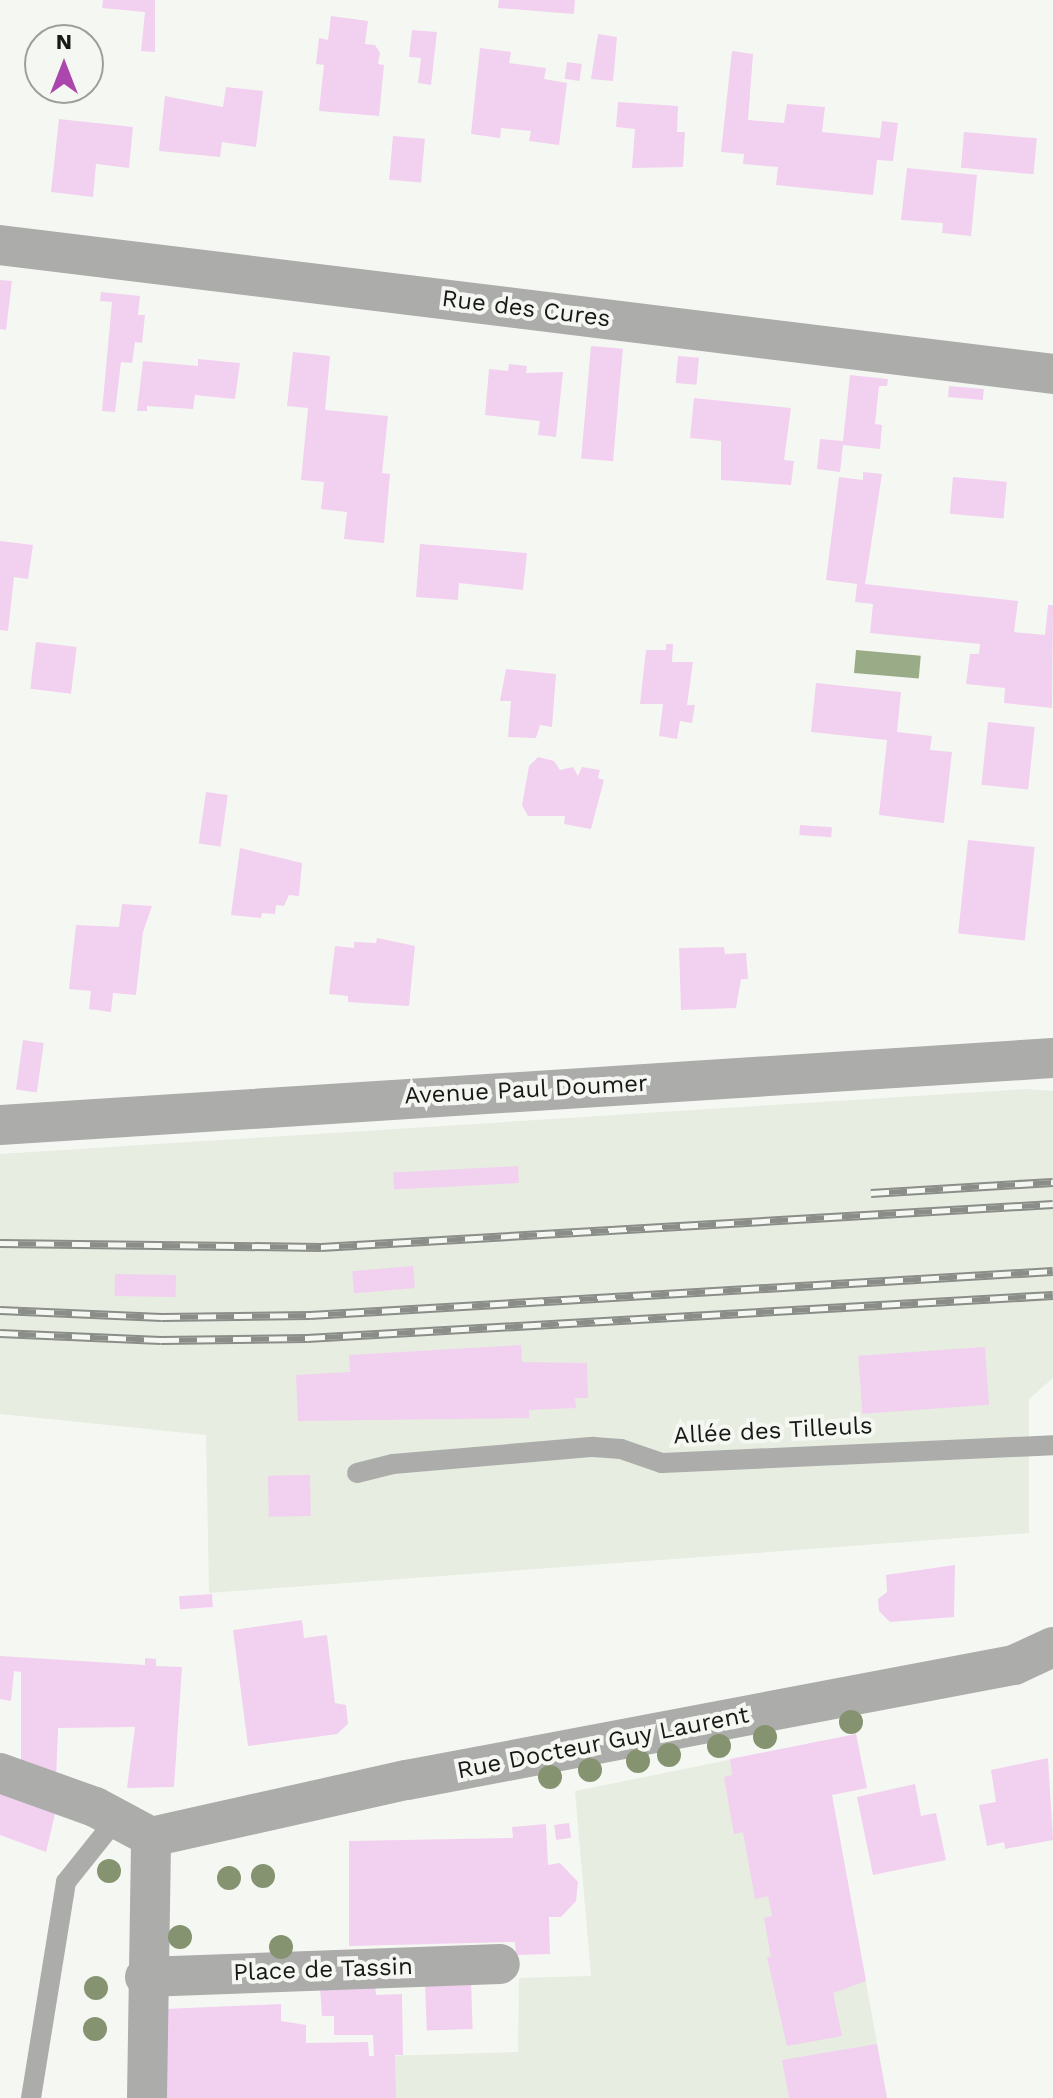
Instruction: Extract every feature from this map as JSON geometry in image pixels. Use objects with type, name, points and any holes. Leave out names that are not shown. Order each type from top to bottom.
[{"type":"street","name":"Rue des Cures","points":[[0,245],[1053,374]]},
{"type":"street","name":"Avenue Paul Doumer","points":[[0,1125],[1053,1058]]},
{"type":"street","name":"Rue Docteur Guy Laurent","points":[[134,1828],[407,1780],[1014,1665],[1053,1647]]},
{"type":"street","points":[[0,1773],[134,1828],[145,1977],[147,2098]]},
{"type":"street","name":"Place de Tassin","points":[[145,1977],[500,1964]]},
{"type":"lane","name":"Allée des Tilleuls","points":[[357,1473],[393,1464],[593,1447],[621,1449],[662,1463],[1053,1445]]},
{"type":"lane","points":[[31,2098],[66,1882],[134,1828]]},
{"type":"shaded area","points":[[856,650],[921,656],[919,679],[854,673]]},
{"type":"shaded area","points":[[1026,1089],[1053,1091],[1053,1378],[1029,1399],[1029,1533],[209,1593],[206,1435],[0,1414],[0,1154]]},
{"type":"shaded area","points":[[822,1741],[887,2098],[169,2098],[283,2059],[518,2052],[519,1978],[591,1976],[575,1791]]},
{"type":"building","points":[[103,0],[155,0],[155,52],[141,51],[145,12],[102,8]]},
{"type":"building","points":[[499,0],[575,0],[574,14],[498,8]]},
{"type":"building","points":[[331,16],[368,21],[365,44],[375,45],[380,53],[378,64],[384,65],[379,116],[319,111],[324,65],[316,64],[319,38],[328,40]]},
{"type":"building","points":[[412,30],[437,32],[431,85],[418,83],[421,58],[409,57]]},
{"type":"building","points":[[598,34],[617,37],[613,81],[591,79]]},
{"type":"building","points":[[480,48],[511,52],[509,63],[546,68],[544,79],[567,83],[559,145],[529,141],[531,131],[501,128],[500,138],[471,134]]},
{"type":"building","points":[[732,51],[753,54],[748,120],[784,123],[787,104],[825,107],[822,132],[880,138],[882,121],[898,123],[893,161],[877,160],[873,195],[776,185],[778,167],[743,164],[744,154],[721,152]]},
{"type":"building","points":[[567,62],[582,64],[579,81],[565,79]]},
{"type":"building","points":[[226,87],[263,91],[256,147],[222,142],[220,157],[159,151],[165,96],[223,107]]},
{"type":"building","points":[[618,102],[678,106],[677,132],[685,132],[683,167],[632,168],[635,129],[616,127]]},
{"type":"building","points":[[59,119],[133,127],[129,168],[96,164],[93,197],[51,192]]},
{"type":"building","points":[[964,132],[1037,138],[1034,174],[961,168]]},
{"type":"building","points":[[393,136],[425,139],[421,183],[389,180]]},
{"type":"building","points":[[907,168],[977,175],[971,236],[942,233],[943,223],[901,220]]},
{"type":"building","points":[[0,280],[12,281],[6,330],[0,329]]},
{"type":"building","points":[[101,292],[140,296],[138,315],[145,315],[142,343],[135,342],[132,363],[121,362],[115,412],[102,411],[112,302],[100,301]]},
{"type":"building","points":[[591,346],[623,349],[613,461],[581,459]]},
{"type":"building","points":[[293,352],[330,356],[325,410],[388,416],[382,473],[390,474],[384,543],[344,539],[347,512],[321,509],[324,482],[301,480],[308,408],[287,406]]},
{"type":"building","points":[[678,356],[699,358],[697,385],[676,383]]},
{"type":"building","points":[[198,359],[240,363],[235,399],[195,395],[193,409],[147,406],[147,411],[137,411],[143,361],[198,366]]},
{"type":"building","points":[[509,364],[527,366],[526,373],[563,372],[556,437],[538,435],[540,421],[485,415],[489,369],[508,371]]},
{"type":"building","points":[[850,375],[888,379],[887,386],[879,386],[875,424],[882,425],[880,449],[843,445],[840,472],[817,469],[820,439],[843,441]]},
{"type":"building","points":[[949,386],[984,389],[983,400],[948,397]]},
{"type":"building","points":[[694,398],[791,408],[784,460],[794,461],[791,485],[721,480],[721,441],[690,438]]},
{"type":"building","points":[[863,472],[882,474],[865,584],[1018,601],[1014,632],[1045,635],[1048,605],[1053,605],[1052,708],[1004,703],[1005,688],[966,684],[970,654],[979,654],[980,644],[870,633],[873,604],[855,602],[857,584],[826,580],[839,477],[863,480]]},
{"type":"building","points":[[953,477],[1007,482],[1004,519],[950,514]]},
{"type":"building","points":[[0,541],[33,545],[28,579],[14,577],[8,631],[0,630]]},
{"type":"building","points":[[420,544],[527,553],[523,590],[459,583],[458,600],[416,597]]},
{"type":"building","points":[[36,642],[77,647],[71,694],[30,689]]},
{"type":"building","points":[[666,644],[673,644],[672,662],[693,662],[687,705],[695,705],[692,723],[680,721],[677,739],[659,736],[663,704],[640,704],[646,650],[666,650]]},
{"type":"building","points":[[506,669],[556,674],[552,727],[540,725],[536,738],[508,737],[511,701],[500,701]]},
{"type":"building","points":[[816,683],[901,692],[897,732],[932,736],[930,750],[952,752],[944,823],[879,815],[887,740],[811,732]]},
{"type":"building","points":[[988,722],[1035,727],[1028,790],[981,785]]},
{"type":"building","points":[[538,757],[554,761],[560,770],[573,767],[578,776],[582,767],[600,770],[598,778],[604,780],[591,829],[564,824],[565,816],[528,816],[522,805],[529,766]]},
{"type":"building","points":[[206,792],[228,795],[221,847],[199,843]]},
{"type":"building","points":[[800,825],[832,827],[831,837],[799,835]]},
{"type":"building","points":[[968,840],[1035,847],[1025,940],[958,933]]},
{"type":"building","points":[[240,848],[302,863],[299,896],[289,895],[284,906],[276,905],[275,914],[262,913],[261,918],[231,915]]},
{"type":"building","points":[[122,904],[152,906],[143,932],[136,995],[113,993],[111,1012],[89,1009],[91,991],[69,989],[76,925],[119,927]]},
{"type":"building","points":[[377,938],[415,946],[409,1006],[348,1002],[348,996],[329,994],[335,946],[354,948],[354,942],[376,943]]},
{"type":"building","points":[[724,947],[725,954],[746,953],[748,979],[741,979],[736,1008],[681,1010],[679,948]]},
{"type":"building","points":[[23,1040],[44,1043],[37,1092],[16,1090]]},
{"type":"building","points":[[518,1166],[519,1183],[394,1190],[393,1173]]},
{"type":"building","points":[[413,1266],[415,1288],[354,1293],[352,1271]]},
{"type":"building","points":[[115,1274],[176,1275],[176,1297],[115,1296]]},
{"type":"building","points":[[521,1345],[522,1362],[587,1363],[588,1398],[575,1398],[576,1408],[529,1410],[529,1418],[298,1421],[296,1375],[350,1372],[349,1355]]},
{"type":"building","points":[[985,1347],[989,1405],[862,1414],[858,1356]]},
{"type":"building","points":[[310,1475],[311,1516],[269,1517],[268,1476]]},
{"type":"building","points":[[955,1565],[954,1617],[890,1622],[879,1611],[878,1599],[887,1592],[886,1575]]},
{"type":"building","points":[[212,1594],[213,1607],[180,1609],[179,1596]]},
{"type":"building","points":[[302,1620],[304,1638],[327,1635],[335,1703],[346,1705],[348,1724],[337,1734],[248,1746],[233,1630]]},
{"type":"building","points":[[0,1656],[145,1665],[145,1658],[156,1659],[156,1666],[182,1667],[174,1787],[127,1788],[135,1727],[58,1728],[56,1782],[21,1771],[21,1672],[14,1671],[11,1701],[0,1699]]},
{"type":"building","points":[[856,1734],[867,1788],[832,1795],[866,1981],[833,1993],[842,2036],[787,2046],[767,1957],[771,1957],[764,1918],[772,1916],[768,1896],[755,1899],[743,1832],[734,1834],[724,1777],[732,1775],[730,1759]]},
{"type":"building","points":[[1048,1758],[1053,1840],[1005,1849],[1004,1842],[987,1846],[979,1805],[996,1802],[991,1770]]},
{"type":"building","points":[[915,1784],[921,1816],[936,1813],[946,1860],[873,1875],[857,1797]]},
{"type":"building","points":[[0,1792],[56,1810],[46,1852],[0,1835]]},
{"type":"building","points":[[569,1823],[571,1838],[556,1840],[554,1825]]},
{"type":"building","points":[[546,1824],[548,1865],[560,1863],[578,1882],[576,1901],[561,1917],[549,1917],[550,1954],[516,1955],[515,1942],[349,1946],[349,1841],[513,1838],[512,1827]]},
{"type":"building","points":[[471,1981],[473,2029],[427,2031],[425,1983]]},
{"type":"building","points":[[375,1984],[376,1995],[402,1994],[403,2055],[395,2055],[396,2098],[167,2098],[164,2009],[281,2004],[281,2021],[306,2025],[306,2043],[368,2042],[369,2056],[374,2056],[373,2035],[334,2035],[334,2016],[322,2016],[320,1986]]},
{"type":"building","points":[[877,2044],[887,2098],[789,2098],[782,2060]]},
{"type":"railway","points":[[871,1193],[1053,1182]]},
{"type":"railway","points":[[0,1243],[321,1247],[1053,1204]]},
{"type":"railway","points":[[0,1310],[162,1317],[310,1315],[1053,1271]]},
{"type":"railway","points":[[0,1333],[161,1340],[307,1338],[1053,1295]]}]
